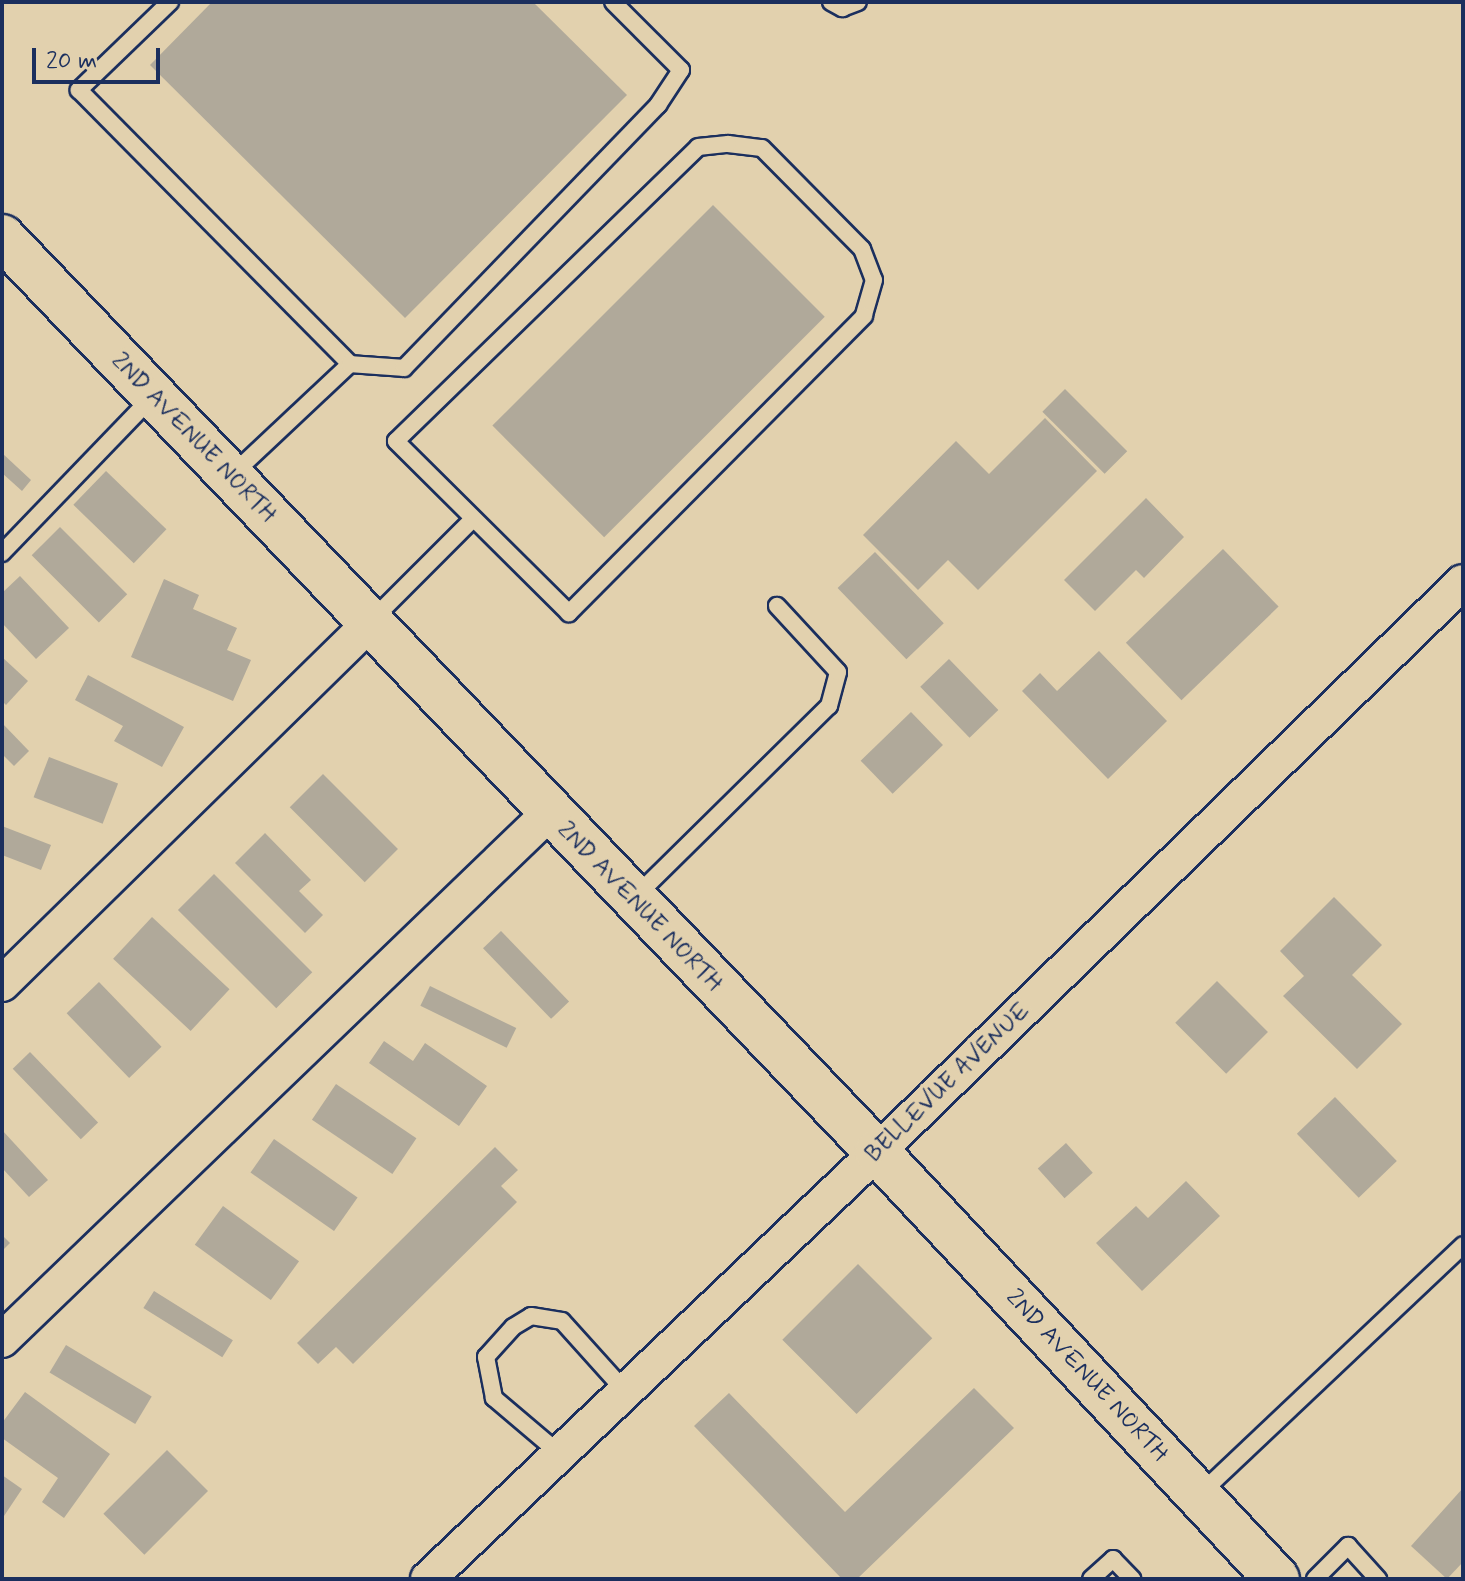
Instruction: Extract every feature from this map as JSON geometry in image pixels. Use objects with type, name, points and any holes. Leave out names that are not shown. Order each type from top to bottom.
[{"type":"street","name":"2ND AVENUE NORTH","points":[[2,237],[549,813],[877,1152],[1277,1579]]},
{"type":"street","name":"BELLEVUE AVENUE","points":[[428,1579],[877,1152],[1463,582]]},
{"type":"street","points":[[2,984],[370,623]]},
{"type":"street","points":[[2,1340],[549,813]]},
{"type":"lane","points":[[170,2],[79,90],[350,364],[404,368],[658,105],[681,70],[613,2]]},
{"type":"lane","points":[[831,2],[842,8],[858,2]]},
{"type":"lane","points":[[698,147],[762,148],[862,249],[874,280],[864,316],[569,613],[473,519],[396,441],[698,147]]},
{"type":"lane","points":[[230,476],[350,364]]},
{"type":"lane","points":[[2,553],[154,395]]},
{"type":"lane","points":[[370,623],[473,519]]},
{"type":"lane","points":[[633,900],[829,706],[838,672],[777,606]]},
{"type":"lane","points":[[1198,1495],[1463,1245]]},
{"type":"lane","points":[[560,1454],[494,1398],[486,1357],[513,1327],[531,1316],[562,1321],[626,1392]]},
{"type":"lane","points":[[1315,1579],[1348,1546],[1378,1579]]},
{"type":"lane","points":[[1091,1579],[1113,1559],[1132,1579]]},
{"type":"building","points":[[212,2],[533,2],[627,95],[405,318],[150,65]]},
{"type":"building","points":[[713,205],[825,317],[604,537],[492,426]]},
{"type":"building","points":[[1065,389],[1127,451],[1105,474],[1042,412]]},
{"type":"building","points":[[1045,418],[1097,471],[978,590],[948,560],[918,590],[863,535],[956,441],[989,474]]},
{"type":"building","points":[[2,453],[31,480],[22,491],[2,473]]},
{"type":"building","points":[[106,471],[166,529],[134,563],[73,505]]},
{"type":"building","points":[[1146,498],[1184,537],[1144,578],[1136,570],[1095,611],[1064,580]]},
{"type":"building","points":[[60,527],[127,594],[99,622],[32,555]]},
{"type":"building","points":[[1223,549],[1279,607],[1181,700],[1126,643]]},
{"type":"building","points":[[875,552],[944,623],[906,659],[838,588]]},
{"type":"building","points":[[20,576],[69,628],[36,659],[2,623],[2,593]]},
{"type":"building","points":[[164,579],[199,595],[193,609],[237,628],[227,650],[251,660],[233,701],[131,657]]},
{"type":"building","points":[[1099,651],[1167,721],[1108,779],[1022,691],[1040,673],[1057,691]]},
{"type":"building","points":[[2,657],[28,681],[6,705],[2,701]]},
{"type":"building","points":[[949,659],[998,710],[970,738],[920,687]]},
{"type":"building","points":[[88,675],[184,727],[162,767],[114,741],[123,726],[75,700]]},
{"type":"building","points":[[911,712],[943,745],[893,794],[861,761]]},
{"type":"building","points":[[2,723],[29,751],[14,766],[2,754]]},
{"type":"building","points":[[49,757],[118,784],[103,824],[34,797]]},
{"type":"building","points":[[323,774],[398,849],[365,882],[290,807]]},
{"type":"building","points":[[2,826],[51,845],[41,870],[2,855]]},
{"type":"building","points":[[265,833],[311,880],[299,891],[323,915],[305,933],[235,863]]},
{"type":"building","points":[[214,874],[312,972],[276,1008],[178,910]]},
{"type":"building","points":[[1334,897],[1382,945],[1352,975],[1402,1024],[1357,1069],[1283,996],[1304,976],[1280,951]]},
{"type":"building","points":[[152,917],[230,989],[191,1031],[113,959]]},
{"type":"building","points":[[501,931],[569,1001],[551,1019],[483,948]]},
{"type":"building","points":[[1217,981],[1268,1032],[1226,1074],[1175,1023]]},
{"type":"building","points":[[99,982],[162,1047],[129,1078],[67,1013]]},
{"type":"building","points":[[430,986],[516,1028],[507,1048],[420,1006]]},
{"type":"building","points":[[384,1041],[413,1061],[425,1043],[487,1086],[459,1126],[369,1063]]},
{"type":"building","points":[[30,1052],[98,1122],[81,1139],[13,1069]]},
{"type":"building","points":[[336,1084],[416,1138],[392,1174],[312,1120]]},
{"type":"building","points":[[1335,1097],[1397,1161],[1359,1198],[1297,1134]]},
{"type":"building","points":[[2,1130],[48,1180],[29,1197],[2,1168]]},
{"type":"building","points":[[274,1139],[358,1198],[334,1231],[250,1173]]},
{"type":"building","points":[[1066,1143],[1093,1173],[1065,1198],[1038,1168]]},
{"type":"building","points":[[495,1147],[518,1170],[501,1186],[517,1202],[353,1364],[336,1347],[318,1364],[297,1343]]},
{"type":"building","points":[[1186,1181],[1220,1216],[1142,1291],[1096,1243],[1136,1206],[1148,1218]]},
{"type":"building","points":[[223,1206],[299,1261],[271,1300],[195,1245]]},
{"type":"building","points":[[2,1235],[10,1243],[2,1251]]},
{"type":"building","points":[[858,1264],[932,1338],[857,1414],[782,1340]]},
{"type":"building","points":[[154,1291],[233,1340],[222,1357],[143,1308]]},
{"type":"building","points":[[66,1345],[152,1397],[135,1424],[50,1372]]},
{"type":"building","points":[[974,1388],[1014,1428],[857,1579],[842,1579],[694,1426],[729,1393],[845,1512]]},
{"type":"building","points":[[25,1392],[110,1454],[64,1518],[42,1502],[58,1478],[2,1438],[2,1423]]},
{"type":"building","points":[[167,1450],[208,1491],[144,1555],[103,1514]]},
{"type":"building","points":[[2,1475],[22,1489],[2,1519]]},
{"type":"building","points":[[1463,1488],[1463,1562],[1447,1579],[1411,1546]]}]
